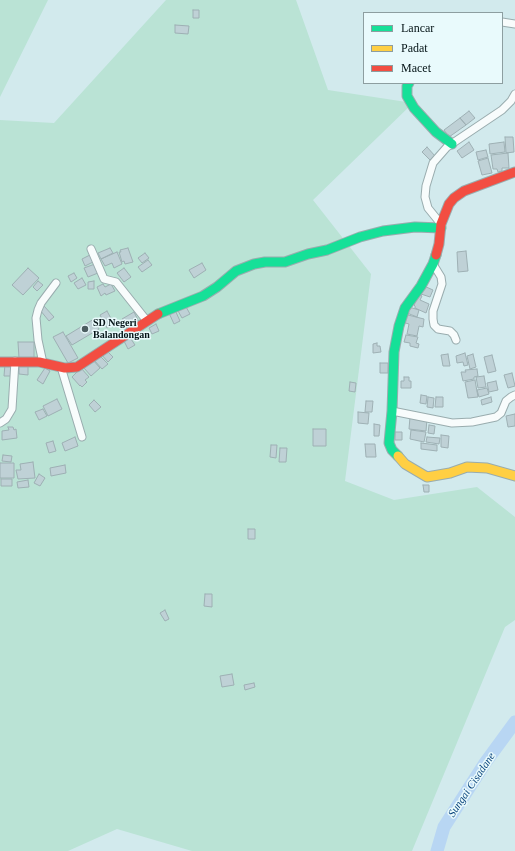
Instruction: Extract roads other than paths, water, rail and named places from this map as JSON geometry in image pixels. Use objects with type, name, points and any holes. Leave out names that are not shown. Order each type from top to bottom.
[{"type":"street","points":[[503,22],[515,24]]},
{"type":"street","points":[[408,84],[407,96],[414,108],[436,132],[452,144]]},
{"type":"street","points":[[441,226],[428,208],[425,197],[426,186],[431,168],[436,159],[452,144],[502,110],[511,101],[515,94]]},
{"type":"street","points":[[515,172],[458,194],[449,204],[441,226],[439,244],[433,264],[421,286],[405,308],[399,326],[394,352],[392,411],[389,443],[391,448],[405,464],[423,476],[436,476],[463,468],[474,467],[487,468],[515,476]]},
{"type":"street","points":[[0,362],[15,361],[43,363],[69,369],[80,366],[147,321],[169,309],[203,296],[217,287],[236,271],[254,264],[265,262],[285,262],[308,254],[327,250],[366,235],[383,231],[415,227],[441,226]]},
{"type":"street","points":[[91,249],[104,279],[116,282],[147,321]]},
{"type":"street","points":[[433,264],[441,277],[442,284],[433,311],[434,325],[438,329],[450,331],[456,340]]},
{"type":"street","points":[[43,363],[38,340],[36,318],[41,303],[56,283]]},
{"type":"street","points":[[0,423],[6,419],[12,409],[15,361]]},
{"type":"street","points":[[61,367],[82,437]]},
{"type":"street","points":[[392,411],[452,423],[472,422],[496,416],[501,413],[506,401],[515,395]]},
{"type":"waterway","name":"Sungai Cisadane","points":[[437,851],[444,827],[485,763],[515,722]]},
{"type":"place","name":"SD Negeri Balandongan","points":[[85,329]]}]
